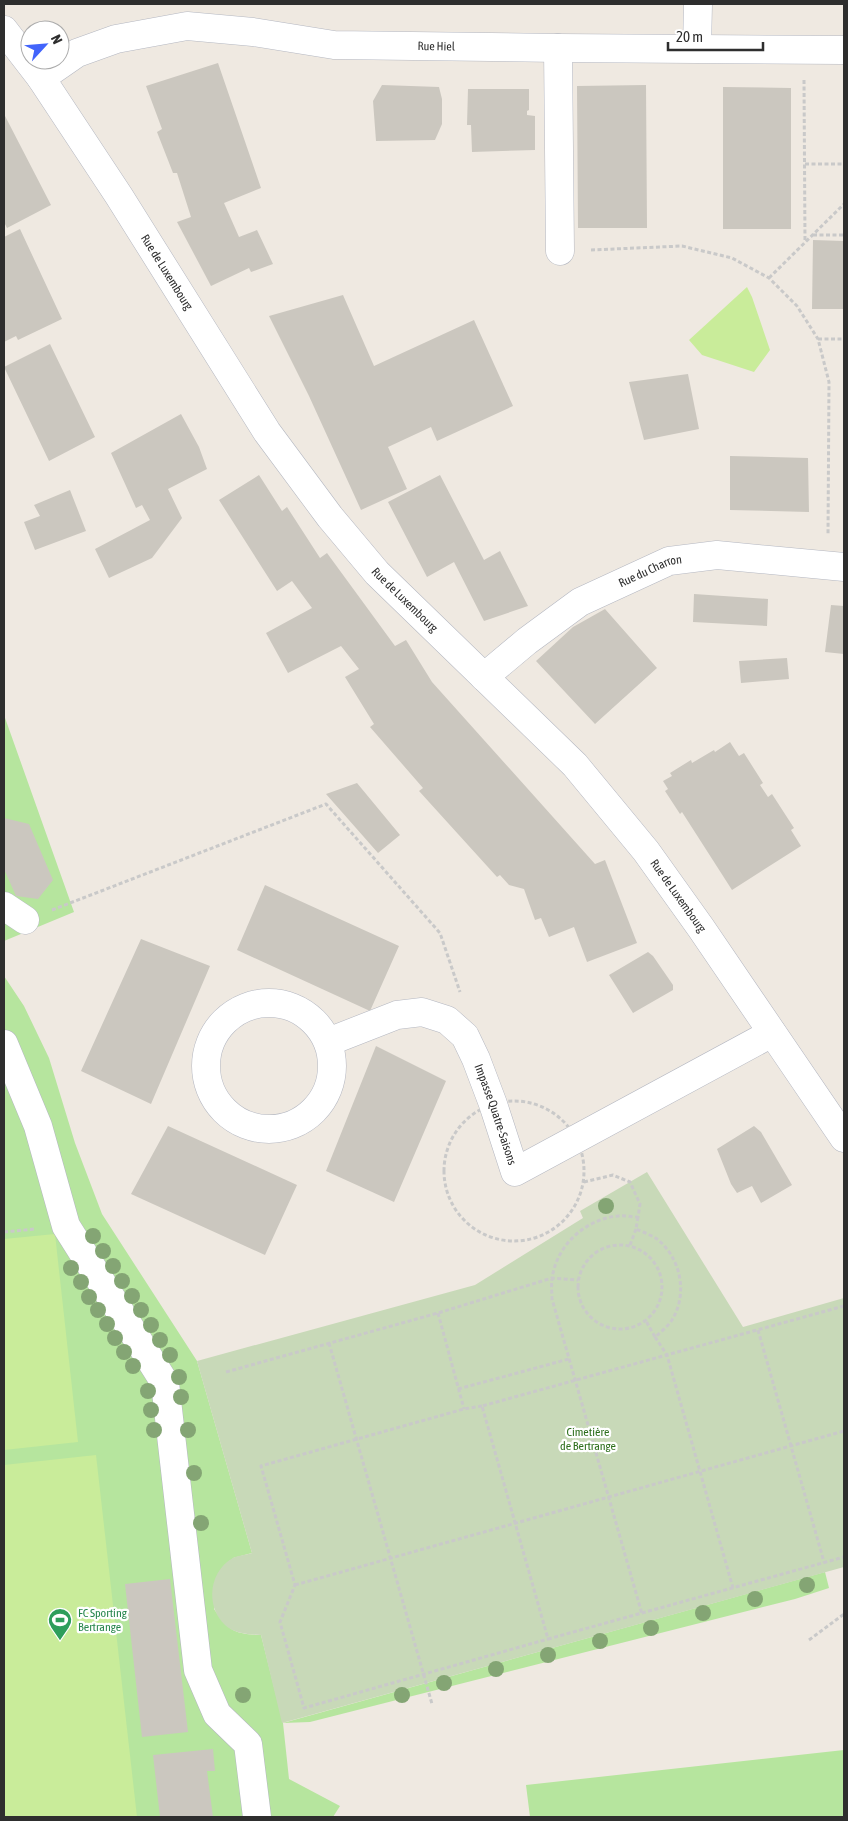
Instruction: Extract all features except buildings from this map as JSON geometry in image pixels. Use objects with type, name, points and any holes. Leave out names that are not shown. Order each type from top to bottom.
[{"type":"street","points":[[697,48],[698,4]]},
{"type":"street","name":"Rue Hiel","points":[[41,78],[77,53],[116,39],[187,26],[253,32],[334,45],[844,50]]},
{"type":"street","name":"Rue de Luxembourg","points":[[4,30],[41,78],[119,196],[267,432],[330,517],[377,573],[575,765],[646,851],[701,928],[844,1138]]},
{"type":"street","points":[[558,48],[560,251]]},
{"type":"street","name":"Rue du Charron","points":[[484,676],[580,602],[669,561],[717,555],[835,566]]},
{"type":"street","points":[[268,1002],[293,1008],[314,1022],[328,1042],[333,1065],[332,1078],[327,1091],[313,1112],[292,1125],[268,1130],[243,1124],[222,1108],[207,1078],[207,1051],[214,1034],[229,1016],[246,1007],[268,1002]]},
{"type":"street","name":"Impasse Quatre-Saisons","points":[[328,1042],[397,1015],[422,1012],[447,1020],[465,1036],[493,1104],[515,1172],[772,1033]]},
{"type":"street","points":[[4,1044],[38,1126],[66,1226],[165,1382],[198,1670],[217,1714],[248,1744],[257,1817]]},
{"type":"path","points":[[804,49],[805,242]]},
{"type":"path","points":[[805,164],[844,164]]},
{"type":"path","points":[[769,278],[844,204]]},
{"type":"path","points":[[813,235],[844,235]]},
{"type":"path","points":[[560,251],[682,246],[732,258],[769,278],[797,306],[818,339],[829,382],[828,534],[835,566]]},
{"type":"path","points":[[818,339],[844,339]]},
{"type":"path","points":[[15,913],[326,804],[440,933],[469,1018],[465,1036]]},
{"type":"path","points":[[584,1182],[613,1175],[630,1182],[640,1204],[636,1228],[630,1246]]},
{"type":"path","points":[[638,1217],[618,1216],[599,1220],[582,1229],[568,1242],[558,1259],[552,1278],[552,1299],[642,1614]]},
{"type":"path","points":[[636,1228],[656,1239],[672,1255],[680,1276],[680,1299],[672,1320],[656,1337]]},
{"type":"path","points":[[616,1245],[630,1246],[642,1251],[653,1260],[660,1272],[661,1298],[655,1311],[646,1321],[633,1328],[619,1330],[605,1327],[593,1319],[583,1308],[578,1295],[578,1280],[582,1267],[591,1256],[602,1248],[616,1245]]},
{"type":"path","points":[[226,1372],[438,1313],[552,1278],[578,1280]]},
{"type":"path","points":[[844,1306],[575,1381],[356,1438],[261,1466],[295,1585],[280,1622],[304,1708],[844,1557]]},
{"type":"path","points":[[438,1313],[464,1410]]},
{"type":"path","points":[[646,1321],[667,1355],[733,1588]]},
{"type":"path","points":[[758,1330],[824,1562]]},
{"type":"path","points":[[329,1343],[432,1704]]},
{"type":"path","points":[[458,1389],[569,1359]]},
{"type":"path","points":[[482,1406],[548,1640]]},
{"type":"path","points":[[295,1585],[844,1431]]},
{"type":"path","points":[[809,1640],[844,1614]]},
{"type":"green space","points":[[747,287],[770,350],[754,372],[702,355],[689,340]]},
{"type":"green space","points":[[4,715],[74,912],[4,941]]},
{"type":"green space","points":[[4,976],[24,1006],[49,1058],[75,1143],[102,1214],[197,1361],[252,1553],[233,1558],[214,1609],[228,1627],[233,1630],[244,1634],[261,1635],[283,1723],[289,1779],[340,1806],[333,1817],[4,1817]]},
{"type":"green space","name":"Cimetière de Bertrange","points":[[647,1172],[743,1327],[844,1298],[844,1567],[282,1723],[261,1635],[242,1633],[229,1628],[214,1608],[212,1589],[219,1571],[233,1558],[252,1553],[197,1361],[475,1285],[583,1218],[580,1211]]},
{"type":"green space","points":[[55,1234],[78,1442],[4,1450],[4,1239]]},
{"type":"green space","name":"FC Sporting Bertrange","points":[[96,1455],[137,1817],[4,1817],[4,1465]]},
{"type":"green space","points":[[825,1572],[829,1588],[795,1599],[310,1722],[283,1723]]},
{"type":"green space","points":[[844,1750],[844,1817],[530,1817],[526,1785]]},
{"type":"place","name":"FC Sporting Bertrange","points":[[60,1641]]}]
